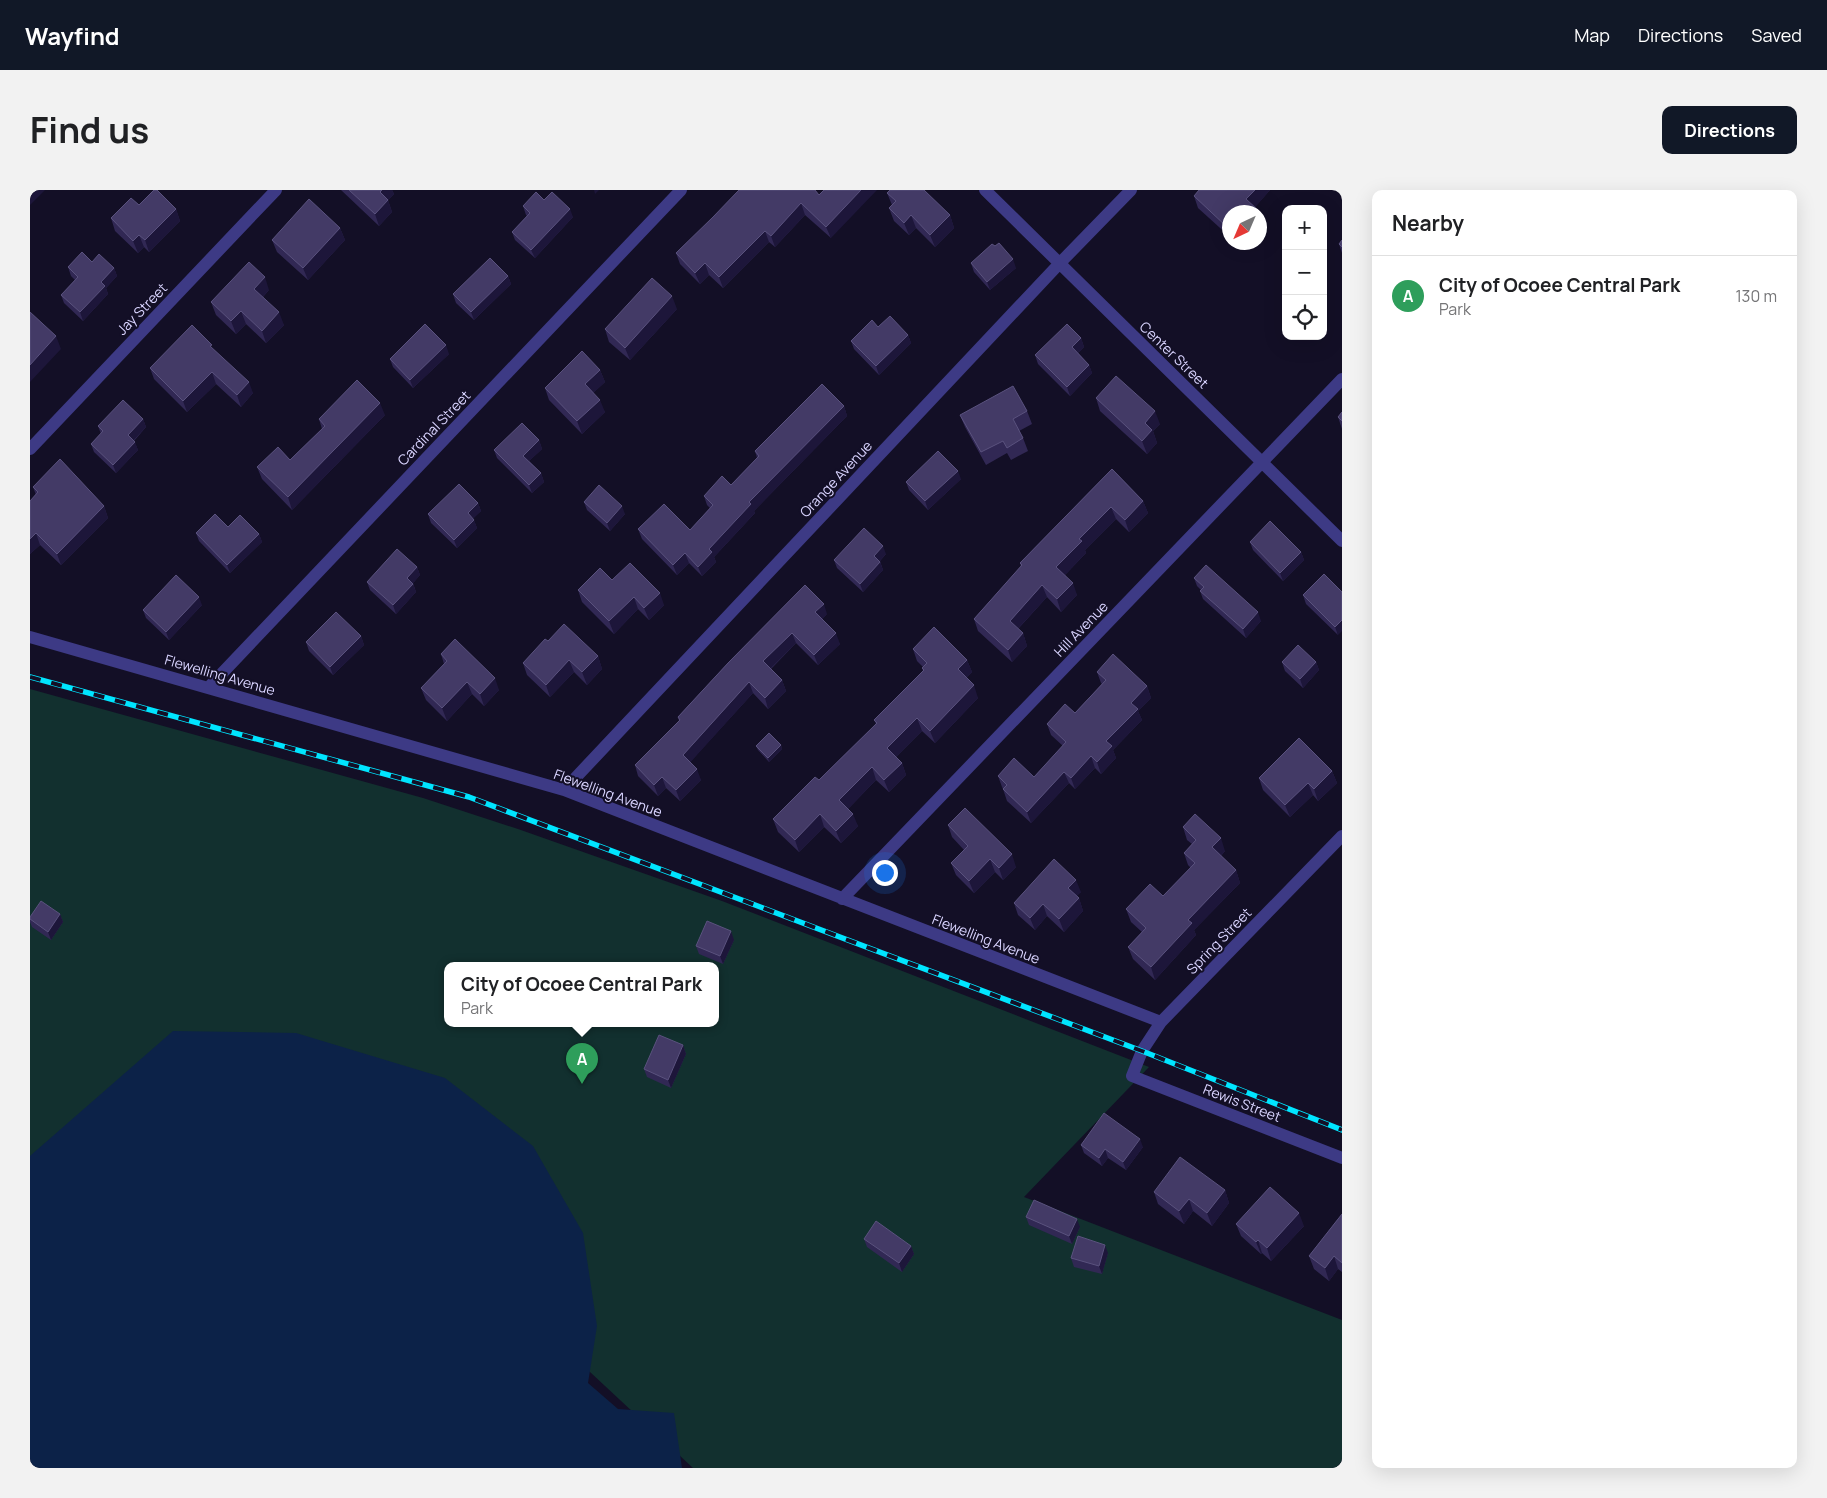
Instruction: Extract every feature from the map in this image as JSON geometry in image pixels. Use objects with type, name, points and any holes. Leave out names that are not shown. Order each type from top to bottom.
[{"type":"street","name":"Jay Street","points":[[30,449],[276,190]]},
{"type":"street","name":"Cardinal Street","points":[[209,687],[681,190]]},
{"type":"street","name":"Center Street","points":[[985,190],[1342,541]]},
{"type":"street","name":"Orange Avenue","points":[[564,790],[1059,264],[1132,190]]},
{"type":"street","name":"Hill Avenue","points":[[842,899],[1342,379]]},
{"type":"street","name":"Flewelling Avenue","points":[[30,637],[564,790],[1161,1022]]},
{"type":"street","name":"Spring Street","points":[[1132,1076],[1142,1051],[1161,1022],[1342,836]]},
{"type":"street","name":"Rewis Street","points":[[1132,1076],[1342,1158]]},
{"type":"green space","points":[[30,689],[423,798],[518,829],[722,901],[1149,1067],[1024,1197],[1342,1320],[1342,1461],[1336,1468],[693,1468],[546,1331],[30,1293]]},
{"type":"water","points":[[173,1031],[296,1033],[445,1078],[533,1146],[583,1233],[597,1326],[588,1383],[618,1409],[674,1413],[682,1468],[30,1468],[30,1156]]},
{"type":"building","points":[[154,190],[157,190],[176,209],[145,240],[139,235],[133,241],[111,218],[131,198],[139,205]]},
{"type":"building","points":[[349,190],[382,190],[380,192],[388,200],[375,214]]},
{"type":"building","points":[[739,190],[815,190],[819,195],[824,190],[861,190],[826,227],[801,203],[771,236],[765,231],[719,277],[705,263],[695,273],[676,253]]},
{"type":"building","points":[[890,190],[924,190],[950,215],[930,235],[911,215],[904,223],[889,208],[896,201],[887,193]]},
{"type":"building","points":[[1199,190],[1255,190],[1246,199],[1253,205],[1222,205],[1222,222],[1194,196]]},
{"type":"building","points":[[536,192],[544,200],[552,192],[570,209],[531,250],[512,232],[530,213],[523,206]]},
{"type":"building","points":[[309,199],[340,228],[303,268],[272,240]]},
{"type":"building","points":[[999,243],[1013,259],[987,282],[971,263],[992,244],[995,246]]},
{"type":"building","points":[[82,252],[92,262],[99,254],[114,268],[101,282],[105,286],[80,312],[61,295],[78,277],[68,267]]},
{"type":"building","points":[[490,258],[508,276],[471,312],[453,294]]},
{"type":"building","points":[[249,262],[265,277],[254,289],[279,312],[262,331],[241,311],[231,321],[211,302]]},
{"type":"building","points":[[652,278],[672,296],[625,348],[605,329]]},
{"type":"building","points":[[30,312],[56,336],[30,365]]},
{"type":"building","points":[[890,316],[908,335],[876,366],[851,341],[872,320],[878,327]]},
{"type":"building","points":[[425,324],[446,345],[410,380],[390,359]]},
{"type":"building","points":[[1067,324],[1081,338],[1072,347],[1089,365],[1067,387],[1035,355]]},
{"type":"building","points":[[192,325],[212,345],[210,346],[249,382],[237,395],[212,372],[183,401],[150,368]]},
{"type":"building","points":[[582,351],[600,370],[585,384],[600,400],[577,421],[545,388]]},
{"type":"building","points":[[1116,376],[1155,411],[1145,423],[1152,430],[1142,441],[1096,398]]},
{"type":"building","points":[[357,380],[380,403],[288,497],[257,467],[278,447],[290,460],[325,426],[319,419]]},
{"type":"building","points":[[822,384],[844,406],[749,502],[751,504],[709,549],[712,552],[698,567],[685,553],[673,565],[638,529],[664,504],[690,530],[713,505],[704,496],[722,476],[731,485],[759,456],[755,451]]},
{"type":"building","points":[[1013,386],[1027,411],[1013,419],[1023,438],[1007,448],[1003,441],[981,452],[960,415]]},
{"type":"building","points":[[123,400],[143,419],[128,435],[135,442],[113,465],[91,444],[103,431],[98,426]]},
{"type":"building","points":[[1342,412],[1342,421],[1338,417]]},
{"type":"building","points":[[522,423],[539,440],[523,456],[541,473],[529,485],[494,450]]},
{"type":"building","points":[[938,451],[958,471],[925,501],[906,482]]},
{"type":"building","points":[[60,459],[104,506],[57,554],[36,533],[30,539],[30,501],[38,492],[33,487]]},
{"type":"building","points":[[1112,469],[1143,501],[1125,520],[1111,507],[1079,539],[1082,541],[1056,567],[1073,583],[1057,599],[1042,585],[1010,621],[1023,633],[1008,650],[974,619],[1022,565],[1020,563]]},
{"type":"building","points":[[459,484],[478,503],[468,513],[474,520],[454,540],[428,514]]},
{"type":"building","points":[[599,485],[622,506],[607,523],[584,502]]},
{"type":"building","points":[[215,514],[228,527],[240,515],[259,534],[227,565],[196,533]]},
{"type":"building","points":[[1270,521],[1301,552],[1280,573],[1250,542]]},
{"type":"building","points":[[864,528],[883,546],[874,556],[880,562],[860,584],[834,560]]},
{"type":"building","points":[[397,549],[417,567],[407,578],[413,584],[393,605],[367,582]]},
{"type":"building","points":[[630,563],[660,593],[644,608],[634,597],[609,621],[578,590],[600,568],[612,580]]},
{"type":"building","points":[[1206,565],[1258,612],[1243,629],[1200,591],[1204,587],[1194,578]]},
{"type":"building","points":[[1324,574],[1342,592],[1342,620],[1335,627],[1303,595]]},
{"type":"building","points":[[176,575],[199,597],[166,632],[143,610]]},
{"type":"building","points":[[805,585],[824,604],[815,612],[836,633],[814,655],[792,633],[763,661],[782,680],[765,698],[749,682],[683,755],[697,769],[676,790],[662,777],[654,785],[635,765],[680,720],[678,717],[729,662]]},
{"type":"building","points":[[336,612],[361,636],[330,667],[306,642]]},
{"type":"building","points":[[564,624],[598,656],[582,672],[569,660],[546,685],[523,663],[545,639],[548,641]]},
{"type":"building","points":[[934,627],[967,660],[958,669],[974,685],[930,731],[917,718],[887,748],[902,763],[884,780],[872,767],[839,800],[853,814],[836,831],[820,814],[795,840],[773,819],[815,777],[819,780],[877,723],[874,720],[924,670],[922,668],[927,663],[913,649]]},
{"type":"building","points":[[455,639],[495,678],[480,694],[467,682],[442,708],[421,688],[447,661],[441,654]]},
{"type":"building","points":[[1298,645],[1316,662],[1300,679],[1282,662]]},
{"type":"building","points":[[1113,654],[1147,686],[1131,703],[1138,709],[1106,741],[1112,746],[1097,762],[1091,756],[1071,778],[1064,772],[1027,812],[1003,789],[1007,785],[998,776],[1014,758],[1034,777],[1066,742],[1047,724],[1065,704],[1075,713],[1106,680],[1097,672]]},
{"type":"building","points":[[769,733],[781,745],[768,758],[756,746]]},
{"type":"building","points":[[1299,738],[1332,771],[1314,789],[1308,783],[1285,805],[1259,778]]},
{"type":"building","points":[[965,808],[1012,854],[999,868],[990,859],[969,881],[951,863],[968,846],[948,825]]},
{"type":"building","points":[[1195,814],[1221,838],[1212,847],[1236,870],[1188,920],[1192,923],[1151,967],[1128,947],[1146,928],[1126,909],[1150,884],[1163,896],[1195,863],[1184,853],[1196,840],[1183,827]]},
{"type":"building","points":[[1054,859],[1076,880],[1068,888],[1079,898],[1059,919],[1043,904],[1030,918],[1014,903]]},
{"type":"building","points":[[41,901],[60,914],[48,932],[30,919]]},
{"type":"building","points":[[707,921],[731,931],[720,956],[696,946]]},
{"type":"building","points":[[659,1035],[683,1045],[668,1080],[644,1069]]},
{"type":"building","points":[[1104,1113],[1140,1139],[1123,1162],[1105,1149],[1099,1158],[1081,1145]]},
{"type":"building","points":[[1180,1157],[1225,1190],[1207,1213],[1189,1199],[1179,1211],[1154,1192]]},
{"type":"building","points":[[1270,1187],[1299,1213],[1267,1248],[1258,1240],[1256,1242],[1236,1224]]},
{"type":"building","points":[[1034,1200],[1077,1219],[1069,1236],[1026,1217]]},
{"type":"building","points":[[1342,1214],[1342,1263],[1334,1256],[1325,1268],[1309,1256]]},
{"type":"building","points":[[876,1221],[911,1246],[899,1263],[864,1239]]},
{"type":"building","points":[[1078,1236],[1105,1245],[1099,1266],[1071,1258]]},
{"type":"railway","points":[[30,677],[469,797],[1142,1051],[1342,1130]]},
{"type":"place","name":"City of Ocoee Central Park","points":[[582,1084]]}]
